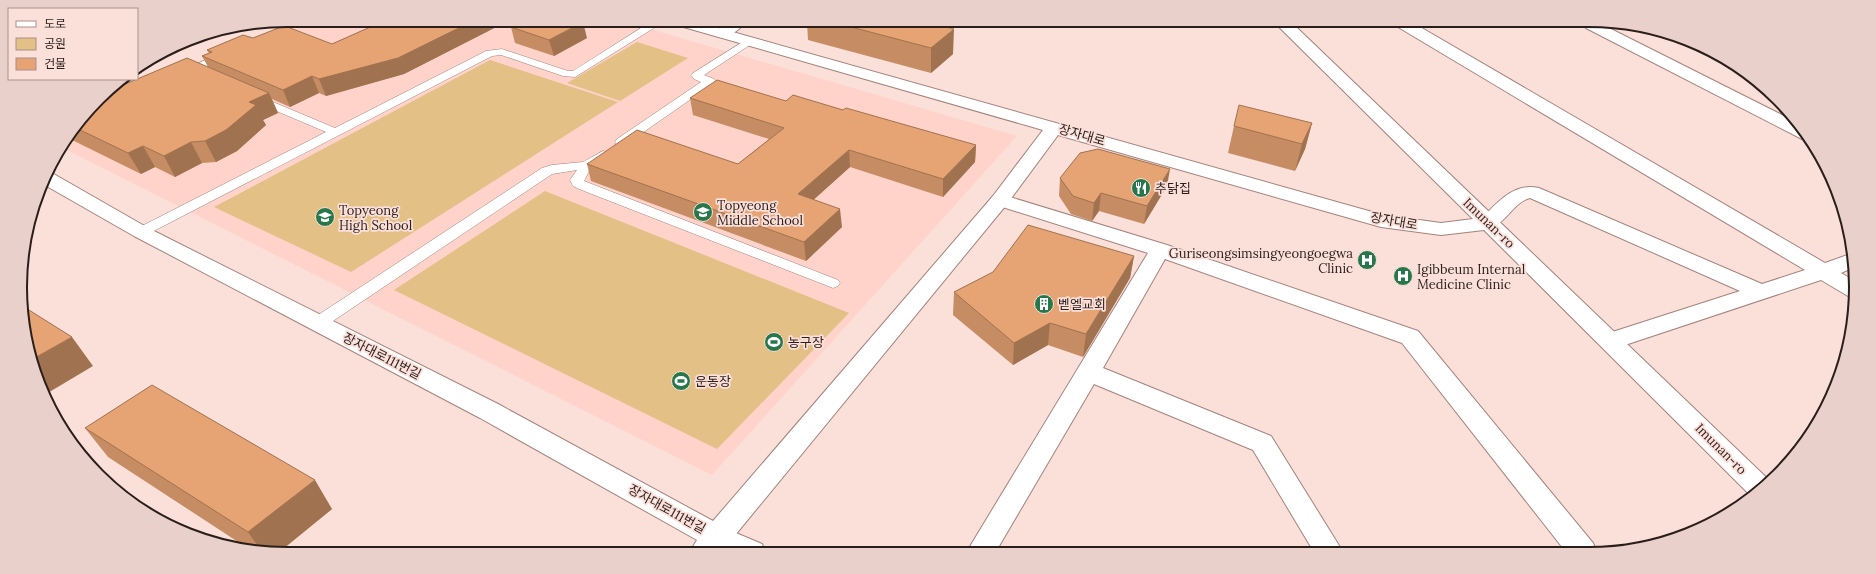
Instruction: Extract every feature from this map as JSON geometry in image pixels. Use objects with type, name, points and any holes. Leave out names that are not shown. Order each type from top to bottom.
[{"type":"street","name":"장자대로","points":[[698,27],[1055,127],[1381,221],[1441,229],[1488,223]]},
{"type":"street","points":[[722,33],[730,27]]},
{"type":"street","name":"Imunan-ro","points":[[1287,27],[1611,341],[1757,485]]},
{"type":"street","points":[[1408,27],[1849,287]]},
{"type":"street","points":[[1596,27],[1794,128]]},
{"type":"street","points":[[710,545],[1000,200],[1055,127]]},
{"type":"street","name":"장자대로111번길","points":[[51,179],[141,232],[489,411],[710,545],[720,547]]},
{"type":"street","points":[[1488,223],[1516,196],[1532,192],[1761,292]]},
{"type":"street","points":[[1000,200],[1160,250],[1410,337],[1579,547]]},
{"type":"street","points":[[984,547],[1089,372],[1160,250]]},
{"type":"street","points":[[1611,341],[1823,272],[1848,262]]},
{"type":"street","points":[[1089,372],[1262,443],[1326,547]]},
{"type":"lane","points":[[141,232],[490,53],[502,52],[567,74],[575,74],[650,27]]},
{"type":"lane","points":[[749,41],[696,75],[710,81],[586,165],[577,180],[578,183],[833,283]]},
{"type":"lane","points":[[212,80],[197,74],[194,72],[194,69],[238,49]]},
{"type":"lane","points":[[248,95],[335,132]]},
{"type":"lane","points":[[318,323],[547,171],[552,169],[586,165]]},
{"type":"shaded area","name":"Topyeong Middle School","points":[[280,27],[644,27],[1017,136],[712,475],[67,150],[81,129],[102,104]]},
{"type":"green space","points":[[637,42],[688,58],[620,101],[567,83]]},
{"type":"green space","points":[[490,60],[618,102],[351,272],[214,207]]},
{"type":"green space","name":"운동장","points":[[545,191],[849,313],[717,449],[394,290]]},
{"type":"building","points":[[280,27],[288,27],[332,44],[370,27],[461,27],[398,58],[319,79],[312,76],[283,90],[202,56],[212,52],[207,50],[243,35],[253,38]]},
{"type":"building","points":[[511,27],[574,27],[549,40]]},
{"type":"building","points":[[851,27],[946,27],[954,29],[931,48]]},
{"type":"building","points":[[187,58],[269,93],[249,102],[256,105],[226,130],[205,141],[191,142],[164,156],[143,146],[128,153],[80,130],[103,103],[126,84],[138,80],[138,79]]},
{"type":"building","points":[[717,80],[786,101],[793,95],[843,110],[846,108],[976,145],[943,179],[849,150],[798,194],[840,209],[804,242],[587,164],[637,130],[738,164],[784,128],[690,98]]},
{"type":"building","points":[[1239,105],[1312,123],[1302,144],[1234,126]]},
{"type":"building","points":[[1098,149],[1170,169],[1147,206],[1101,193],[1094,203],[1073,196],[1060,178],[1080,153]]},
{"type":"building","name":"벧엘교회","points":[[1028,225],[1134,256],[1086,334],[1050,323],[1014,343],[954,292],[993,272]]},
{"type":"building","points":[[28,310],[72,337],[37,357],[32,338]]},
{"type":"building","points":[[152,385],[315,480],[248,532],[85,428]]},
{"type":"place","name":"추닭집","points":[[1141,188]]},
{"type":"place","name":"Topyeong Middle School","points":[[703,212]]},
{"type":"place","name":"Topyeong High School","points":[[325,217]]},
{"type":"place","name":"Guriseongsimsingyeongoegwa Clinic","points":[[1367,260]]},
{"type":"place","name":"Igibbeum Internal Medicine Clinic","points":[[1403,276]]},
{"type":"place","name":"벧엘교회","points":[[1044,304]]},
{"type":"place","name":"농구장","points":[[774,342]]},
{"type":"place","name":"운동장","points":[[681,381]]}]
